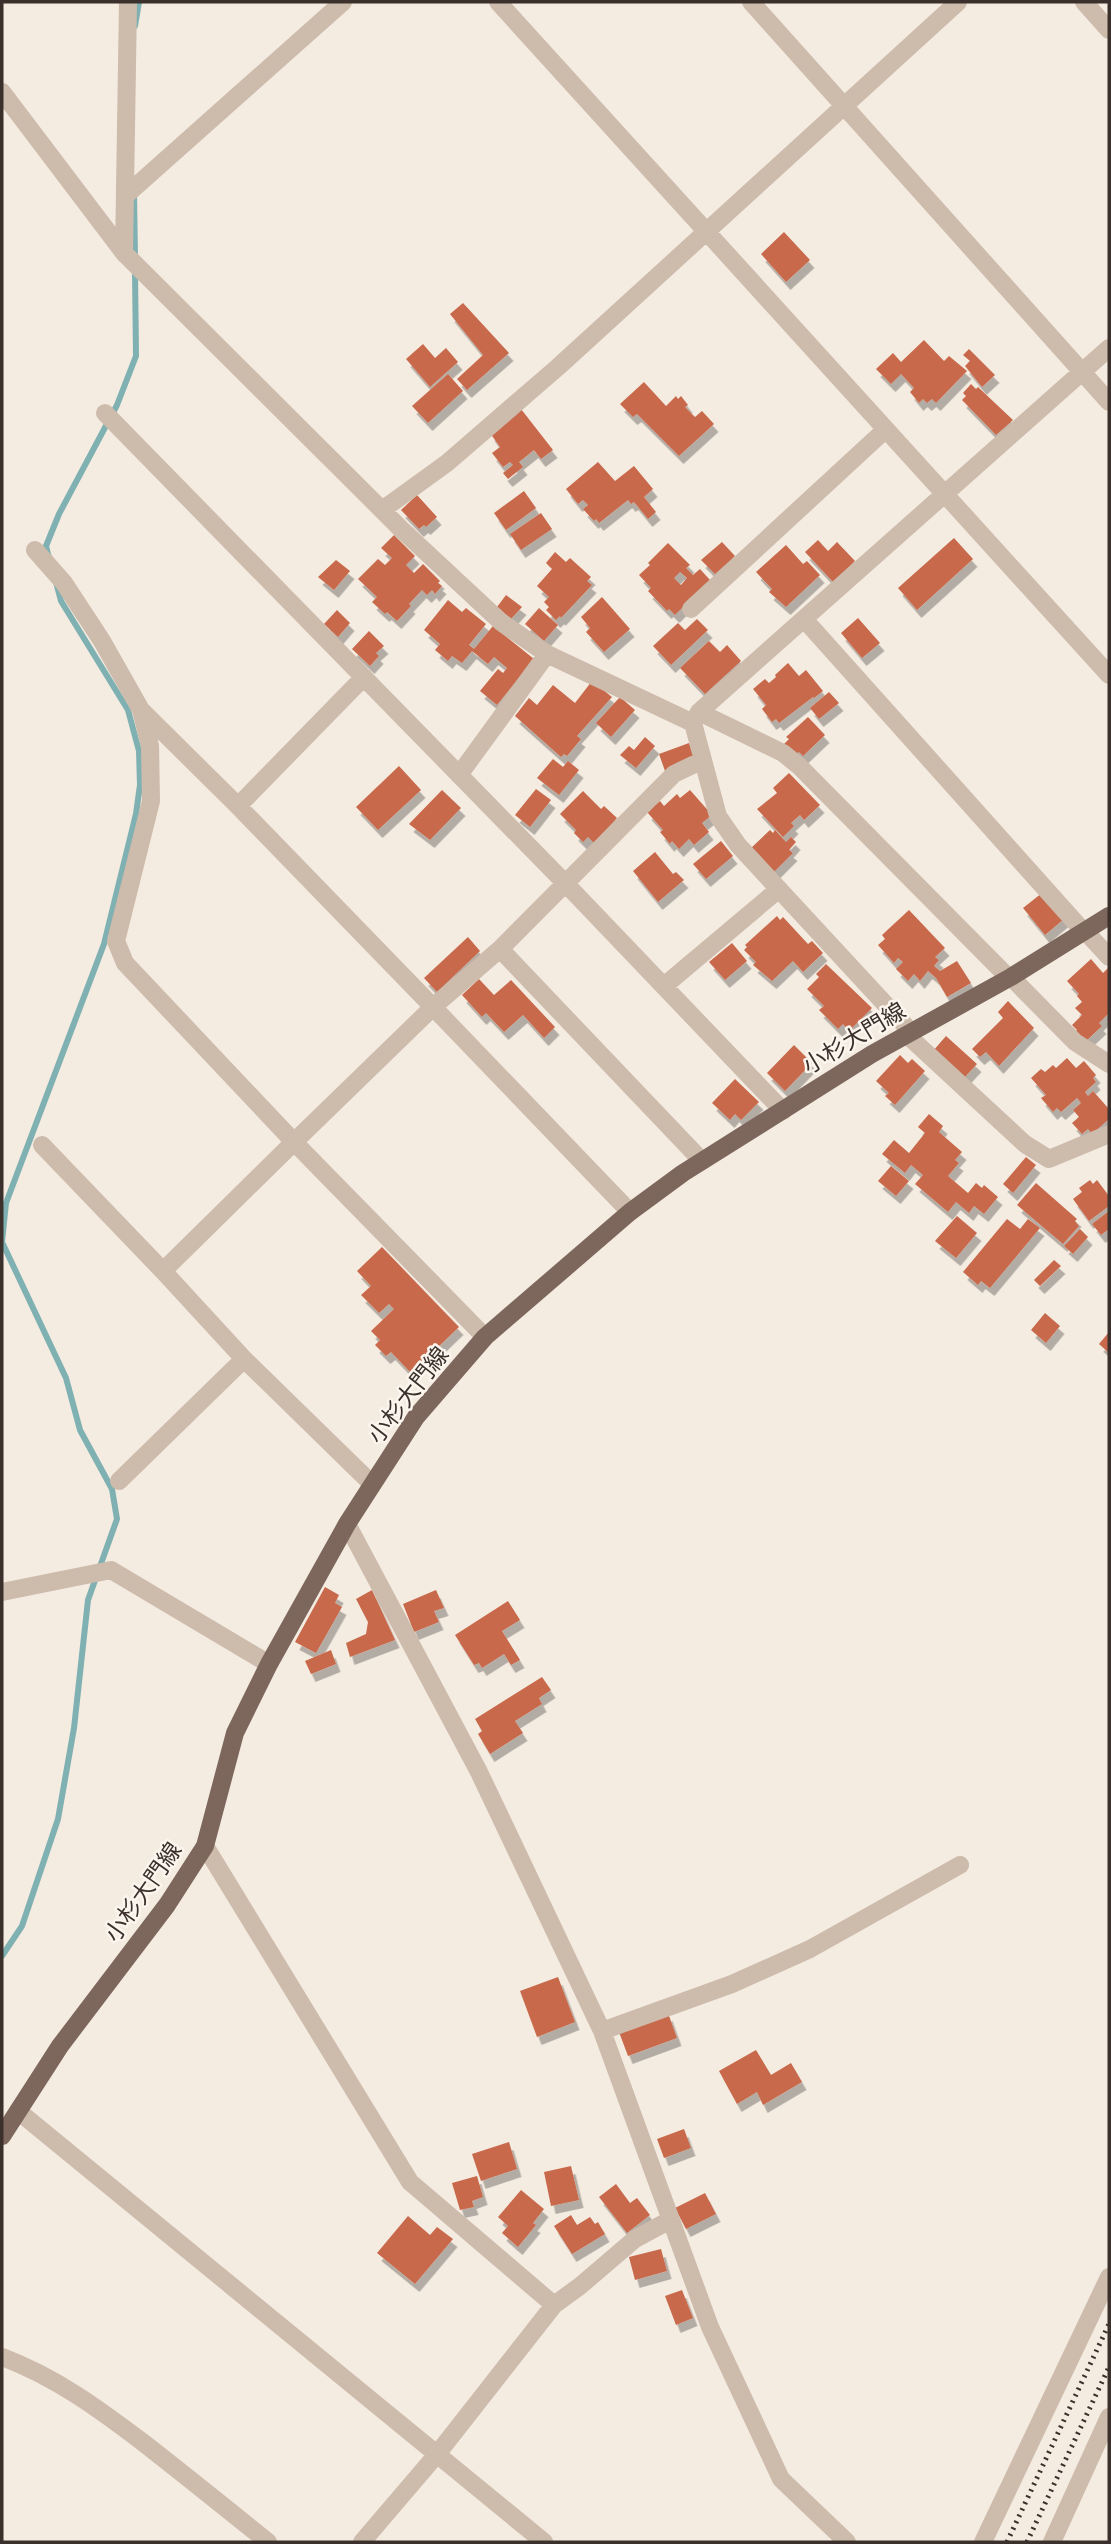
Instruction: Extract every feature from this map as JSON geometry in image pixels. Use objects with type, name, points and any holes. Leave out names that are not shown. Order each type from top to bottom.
[{"type":"main road","name":"小杉大門線","points":[[2,2136],[60,2046],[167,1905],[205,1846],[235,1733],[269,1664],[347,1524],[416,1417],[485,1337],[630,1212],[702,1161],[909,1033],[1010,977],[1109,916]]},
{"type":"street","points":[[124,253],[128,2]]},
{"type":"street","points":[[125,196],[343,2]]},
{"type":"street","points":[[498,2],[1109,675]]},
{"type":"street","points":[[751,2],[1109,402]]},
{"type":"street","points":[[382,510],[457,454],[558,367],[958,2]]},
{"type":"street","points":[[1084,2],[1109,30]]},
{"type":"street","points":[[2,92],[124,253],[382,510],[501,622],[547,654],[783,753],[1074,1042],[1109,1064]]},
{"type":"street","points":[[696,718],[804,618],[1109,348]]},
{"type":"street","points":[[105,413],[566,884],[783,1111]]},
{"type":"street","points":[[691,609],[885,430]]},
{"type":"street","points":[[35,550],[64,583],[82,610],[141,710],[239,806],[630,1212]]},
{"type":"street","points":[[804,618],[1109,957]]},
{"type":"street","points":[[459,775],[547,654]]},
{"type":"street","points":[[239,806],[364,677]]},
{"type":"street","points":[[141,710],[150,746],[151,801],[116,941],[125,963],[485,1337]]},
{"type":"street","points":[[696,718],[718,816],[738,845],[909,1033],[1025,1144],[1049,1159],[1109,1134]]},
{"type":"street","points":[[163,1271],[433,1007],[500,949],[674,774],[704,760]]},
{"type":"street","points":[[664,986],[779,889]]},
{"type":"street","points":[[500,949],[702,1161]]},
{"type":"street","points":[[41,1144],[244,1359],[372,1484]]},
{"type":"street","points":[[119,1480],[244,1359]]},
{"type":"street","points":[[347,1524],[479,1772],[602,2031],[710,2327],[780,2479],[847,2542]]},
{"type":"street","points":[[2,1591],[111,1570],[269,1664]]},
{"type":"street","points":[[205,1846],[410,2182],[554,2305]]},
{"type":"street","points":[[602,2031],[732,1984],[810,1948],[960,1865]]},
{"type":"street","points":[[18,2111],[544,2542]]},
{"type":"street","points":[[362,2542],[438,2453],[554,2305],[635,2239],[670,2220]]},
{"type":"street","points":[[983,2542],[1109,2277]]},
{"type":"street","points":[[2,2357],[84,2398],[268,2542]]},
{"type":"street","points":[[1052,2542],[1109,2419]]},
{"type":"building","points":[[784,232],[810,260],[786,282],[761,254]]},
{"type":"building","points":[[463,303],[509,353],[467,390],[457,379],[483,355],[450,314]]},
{"type":"building","points":[[924,340],[944,361],[949,356],[967,371],[936,403],[932,399],[927,403],[923,399],[919,403],[910,392],[914,388],[901,374],[891,384],[876,369],[893,353],[901,362]]},
{"type":"building","points":[[423,344],[435,358],[446,348],[458,362],[430,387],[406,359]]},
{"type":"building","points":[[969,349],[995,375],[982,387],[965,366],[970,361],[963,355]]},
{"type":"building","points":[[448,374],[463,391],[428,423],[412,406]]},
{"type":"building","points":[[644,382],[666,406],[676,396],[678,399],[681,396],[688,405],[685,407],[695,417],[702,411],[714,424],[679,456],[637,414],[633,417],[620,404]]},
{"type":"building","points":[[971,384],[976,389],[978,387],[1013,420],[996,435],[962,400],[966,396],[963,393]]},
{"type":"building","points":[[521,409],[553,450],[541,459],[534,450],[519,462],[523,467],[508,479],[503,473],[513,465],[510,462],[503,467],[492,453],[500,447],[490,433]]},
{"type":"building","points":[[598,462],[615,481],[634,466],[653,489],[644,497],[656,512],[648,519],[634,502],[631,504],[628,500],[599,523],[596,519],[594,521],[583,509],[588,505],[583,500],[578,504],[566,489]]},
{"type":"building","points":[[524,491],[536,508],[506,530],[494,513]]},
{"type":"building","points":[[417,495],[437,517],[426,527],[424,525],[419,529],[401,510]]},
{"type":"building","points":[[541,513],[552,529],[521,550],[510,534]]},
{"type":"building","points":[[394,535],[415,556],[406,565],[414,573],[423,564],[442,586],[435,594],[432,590],[427,595],[422,590],[397,621],[372,602],[377,597],[358,579],[378,559],[385,565],[392,558],[381,548]]},
{"type":"building","points":[[954,538],[973,559],[917,610],[898,588]]},
{"type":"building","points":[[818,540],[828,551],[837,542],[855,561],[833,582],[805,552]]},
{"type":"building","points":[[722,542],[735,556],[715,574],[701,560]]},
{"type":"building","points":[[668,543],[690,565],[686,568],[693,575],[700,569],[710,580],[675,615],[669,609],[667,611],[648,591],[651,588],[639,575],[650,565],[648,563]],"holes":[[[680,572],[687,578],[681,585],[674,578]]]},
{"type":"building","points":[[786,545],[803,564],[807,561],[820,575],[786,607],[769,592],[772,589],[756,572]]},
{"type":"building","points":[[555,552],[566,562],[570,558],[591,577],[587,581],[592,585],[556,620],[546,610],[549,607],[544,602],[549,597],[537,586],[552,569],[546,563]]},
{"type":"building","points":[[336,560],[350,571],[334,590],[318,577]]},
{"type":"building","points":[[506,595],[522,607],[511,619],[497,607]]},
{"type":"building","points":[[602,597],[630,629],[604,652],[586,632],[590,628],[581,617]]},
{"type":"building","points":[[448,600],[462,612],[466,608],[486,624],[469,645],[474,649],[493,626],[534,659],[497,705],[480,691],[498,669],[503,673],[507,668],[494,657],[488,664],[472,651],[462,663],[452,656],[448,661],[435,650],[440,644],[424,630]]},
{"type":"building","points":[[539,608],[558,625],[544,641],[525,624]]},
{"type":"building","points":[[337,610],[350,623],[338,637],[324,624]]},
{"type":"building","points":[[858,618],[880,643],[862,658],[841,633]]},
{"type":"building","points":[[697,619],[708,630],[671,665],[653,646],[678,623],[685,630]]},
{"type":"building","points":[[369,631],[384,646],[376,653],[379,656],[370,666],[352,649]]},
{"type":"building","points":[[709,641],[720,652],[727,645],[741,661],[705,694],[680,668]]},
{"type":"building","points":[[788,663],[799,676],[806,670],[823,691],[779,723],[776,719],[772,722],[762,709],[766,705],[753,689],[765,679],[769,683]]},
{"type":"building","points":[[592,681],[612,697],[577,736],[581,739],[567,756],[564,754],[561,757],[515,716],[529,698],[537,705],[553,685],[575,703]]},
{"type":"building","points":[[829,692],[839,703],[819,719],[810,708]]},
{"type":"building","points":[[620,697],[635,710],[611,737],[596,723]]},
{"type":"building","points":[[808,717],[825,735],[803,756],[799,752],[795,755],[784,744],[789,739],[786,737]]},
{"type":"building","points":[[645,737],[655,746],[636,768],[620,755],[629,746],[634,750]]},
{"type":"building","points":[[689,743],[695,760],[665,771],[659,754]]},
{"type":"building","points":[[553,759],[563,767],[568,761],[579,770],[559,795],[537,778]]},
{"type":"building","points":[[399,766],[421,790],[378,830],[356,807]]},
{"type":"building","points":[[789,773],[820,805],[804,820],[800,815],[791,823],[794,826],[783,837],[757,809],[777,793],[773,788]]},
{"type":"building","points":[[536,789],[551,800],[530,827],[515,815]]},
{"type":"building","points":[[442,790],[461,808],[430,840],[409,824]]},
{"type":"building","points":[[690,790],[712,815],[702,823],[709,832],[694,845],[689,839],[679,849],[672,841],[670,844],[660,832],[663,830],[647,812],[660,801],[664,806],[677,794],[680,798]]},
{"type":"building","points":[[583,791],[601,809],[604,806],[617,818],[594,843],[588,837],[583,842],[574,833],[576,830],[560,814]]},
{"type":"building","points":[[770,830],[773,833],[775,830],[786,842],[791,837],[796,842],[789,850],[793,853],[774,872],[750,849]]},
{"type":"building","points":[[721,841],[733,856],[706,879],[693,864]]},
{"type":"building","points":[[655,852],[673,874],[676,872],[684,880],[658,902],[633,871]]},
{"type":"building","points":[[1042,893],[1064,919],[1045,935],[1023,908]]},
{"type":"building","points":[[909,910],[945,948],[935,957],[939,960],[934,966],[940,971],[957,961],[971,983],[947,997],[936,978],[928,971],[920,981],[914,974],[908,981],[896,969],[903,962],[898,958],[894,963],[878,945],[885,939],[882,935]]},
{"type":"building","points":[[777,916],[780,920],[783,917],[808,944],[812,941],[823,953],[803,972],[793,961],[772,981],[753,965],[756,962],[744,950],[747,947],[745,945]]},
{"type":"building","points":[[468,937],[480,951],[437,992],[424,978]]},
{"type":"building","points":[[732,943],[747,961],[725,980],[709,962]]},
{"type":"building","points":[[1091,959],[1103,973],[1109,967],[1109,1013],[1099,1023],[1102,1026],[1084,1043],[1074,1033],[1077,1030],[1072,1025],[1082,1015],[1075,1008],[1082,1002],[1077,996],[1079,994],[1067,981]]},
{"type":"building","points":[[826,964],[872,1008],[849,1031],[843,1024],[838,1029],[819,1010],[824,1006],[807,989],[819,977],[816,974]]},
{"type":"building","points":[[479,979],[494,995],[511,980],[555,1027],[544,1038],[523,1015],[504,1032],[486,1013],[482,1017],[462,995]]},
{"type":"building","points":[[1008,1001],[1034,1028],[999,1066],[986,1052],[980,1057],[972,1049],[1003,1018],[998,1012]]},
{"type":"building","points":[[946,1036],[977,1064],[964,1078],[933,1051]]},
{"type":"building","points":[[794,1045],[812,1063],[785,1091],[767,1073]]},
{"type":"building","points":[[900,1055],[908,1063],[912,1059],[925,1071],[895,1105],[885,1096],[889,1093],[876,1081]]},
{"type":"building","points":[[1067,1058],[1076,1068],[1084,1061],[1096,1075],[1093,1078],[1096,1082],[1085,1092],[1088,1096],[1093,1091],[1109,1109],[1109,1119],[1092,1134],[1088,1129],[1082,1134],[1072,1123],[1079,1117],[1073,1110],[1081,1103],[1077,1098],[1061,1112],[1057,1108],[1053,1112],[1041,1098],[1046,1095],[1031,1078],[1041,1069],[1045,1072],[1053,1065],[1056,1068]]},
{"type":"building","points":[[735,1079],[759,1102],[741,1120],[735,1114],[730,1120],[712,1103]]},
{"type":"building","points":[[929,1114],[943,1126],[939,1132],[962,1152],[955,1160],[959,1163],[948,1176],[968,1193],[976,1183],[982,1188],[984,1185],[998,1197],[984,1214],[974,1206],[969,1213],[956,1202],[948,1212],[915,1184],[923,1175],[911,1165],[905,1173],[882,1154],[894,1140],[909,1153],[925,1133],[918,1127]]},
{"type":"building","points":[[1026,1157],[1036,1165],[1013,1193],[1003,1184]]},
{"type":"building","points":[[891,1166],[909,1181],[896,1196],[878,1181]]},
{"type":"building","points":[[1090,1180],[1093,1184],[1097,1180],[1109,1196],[1109,1206],[1089,1221],[1073,1199],[1082,1192],[1079,1188]]},
{"type":"building","points":[[1036,1183],[1077,1219],[1075,1221],[1079,1226],[1063,1244],[1017,1205]]},
{"type":"building","points":[[1109,1211],[1109,1229],[1101,1235],[1092,1224]]},
{"type":"building","points":[[957,1216],[977,1233],[956,1258],[935,1241]]},
{"type":"building","points":[[1007,1219],[1020,1229],[1028,1219],[1040,1228],[990,1288],[981,1281],[978,1285],[963,1272]]},
{"type":"building","points":[[1080,1229],[1088,1237],[1073,1254],[1064,1246]]},
{"type":"building","points":[[382,1247],[459,1327],[411,1373],[391,1352],[386,1356],[375,1345],[380,1340],[371,1331],[394,1309],[389,1304],[379,1313],[361,1295],[371,1286],[357,1271]]},
{"type":"building","points":[[1054,1260],[1061,1266],[1040,1286],[1034,1280]]},
{"type":"building","points":[[1045,1313],[1060,1326],[1046,1343],[1031,1330]]},
{"type":"building","points":[[1109,1332],[1109,1353],[1099,1344]]},
{"type":"building","points":[[325,1587],[339,1595],[335,1603],[342,1607],[316,1653],[295,1642]]},
{"type":"building","points":[[372,1590],[395,1640],[350,1657],[346,1643],[366,1634],[368,1622],[356,1599]]},
{"type":"building","points":[[436,1590],[444,1608],[434,1611],[439,1622],[414,1632],[403,1604]]},
{"type":"building","points":[[508,1601],[520,1620],[502,1631],[520,1660],[511,1665],[504,1654],[482,1668],[479,1663],[474,1665],[455,1635]]},
{"type":"building","points":[[331,1650],[336,1664],[311,1674],[305,1661]]},
{"type":"building","points":[[542,1677],[551,1690],[539,1698],[542,1704],[515,1721],[523,1733],[490,1754],[478,1734],[482,1731],[475,1719]]},
{"type":"building","points":[[558,1977],[575,2022],[537,2037],[520,1991]]},
{"type":"building","points":[[668,2013],[677,2038],[628,2056],[619,2032]]},
{"type":"building","points":[[756,2050],[771,2075],[791,2063],[802,2082],[763,2105],[757,2092],[737,2104],[719,2071]]},
{"type":"building","points":[[684,2129],[691,2148],[664,2158],[657,2139]]},
{"type":"building","points":[[509,2142],[517,2169],[481,2181],[472,2154]]},
{"type":"building","points":[[571,2166],[579,2200],[551,2206],[544,2172]]},
{"type":"building","points":[[477,2176],[483,2197],[472,2201],[474,2207],[460,2210],[452,2183]]},
{"type":"building","points":[[616,2184],[630,2203],[637,2198],[650,2215],[627,2233],[599,2197]]},
{"type":"building","points":[[521,2190],[544,2209],[533,2223],[536,2225],[518,2247],[502,2233],[508,2226],[498,2217]]},
{"type":"building","points":[[705,2193],[716,2214],[686,2229],[675,2208]]},
{"type":"building","points":[[571,2215],[577,2225],[590,2217],[595,2224],[598,2222],[605,2234],[572,2254],[554,2226]]},
{"type":"building","points":[[408,2216],[430,2235],[437,2227],[453,2239],[415,2284],[377,2253]]},
{"type":"building","points":[[661,2249],[667,2271],[635,2280],[629,2257]]},
{"type":"building","points":[[682,2290],[693,2318],[676,2325],[665,2296]]},
{"type":"waterway","points":[[135,26],[139,2]]},
{"type":"waterway","points":[[134,194],[135,257]]},
{"type":"waterway","points":[[49,558],[46,546],[59,514],[117,405],[136,356],[135,271]]},
{"type":"waterway","points":[[2,1956],[22,1926],[58,1819],[74,1728],[88,1600],[117,1519],[112,1489],[80,1430],[66,1378],[2,1242],[6,1203],[104,944],[136,814],[140,785],[139,751],[128,710],[61,601],[56,582]]},
{"type":"railway","points":[[1007,2542],[1109,2324]]},
{"type":"railway","points":[[1027,2542],[1109,2367]]}]
